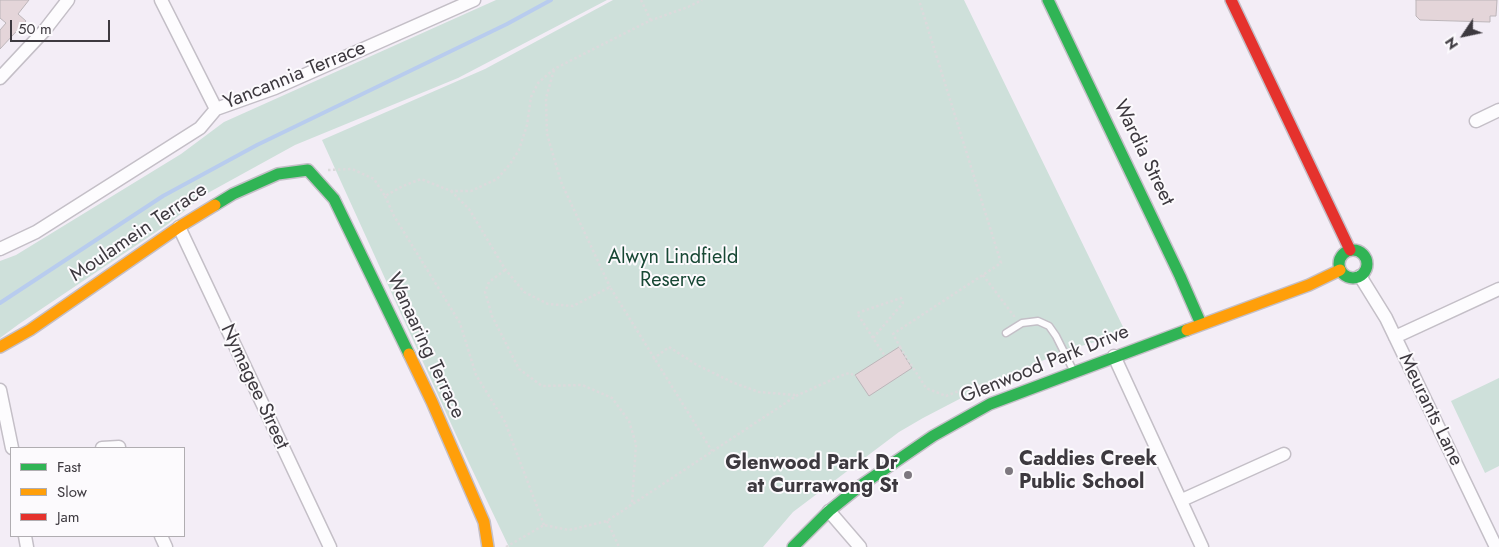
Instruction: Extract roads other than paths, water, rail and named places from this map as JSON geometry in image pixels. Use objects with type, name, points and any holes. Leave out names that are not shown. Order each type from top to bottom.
[{"type":"street","points":[[0,78],[44,31],[68,0]]},
{"type":"street","points":[[161,0],[216,109]]},
{"type":"street","name":"Yancannia Terrace","points":[[0,249],[36,232],[200,128],[216,109],[274,88],[474,0]]},
{"type":"street","name":"Wardia Street","points":[[1048,0],[1180,276],[1201,324]]},
{"type":"street","points":[[1231,0],[1350,250]]},
{"type":"street","points":[[1476,121],[1499,110]]},
{"type":"street","name":"Moulamein Terrace","points":[[0,347],[30,330],[179,227],[233,194],[278,174],[308,170]]},
{"type":"street","name":"Wanaaring Terrace","points":[[308,170],[334,199],[432,402],[484,522],[488,547]]},
{"type":"street","name":"Nymagee Street","points":[[179,227],[330,547]]},
{"type":"street","points":[[1359,250],[1366,257],[1366,271],[1360,276],[1349,277],[1340,270],[1340,258],[1345,251],[1359,250]]},
{"type":"street","name":"Glenwood Park Drive","points":[[793,547],[829,511],[898,459],[960,420],[1012,395],[1309,285],[1340,270]]},
{"type":"street","name":"Meurants Lane","points":[[1360,276],[1381,309],[1496,547]]},
{"type":"street","points":[[1395,337],[1499,288]]},
{"type":"street","points":[[1114,356],[1182,500],[1202,547]]},
{"type":"street","points":[[0,390],[12,447]]},
{"type":"street","points":[[1182,500],[1284,454]]},
{"type":"street","points":[[829,511],[860,547]]},
{"type":"lane","points":[[1006,333],[1022,323],[1038,321],[1049,326],[1074,372]]},
{"type":"waterway","points":[[0,303],[163,196],[257,145],[507,24],[551,0]]},
{"type":"place","name":"Caddies Creek Public School","points":[[1009,471]]},
{"type":"place","name":"Glenwood Park Dr at Currawong St","points":[[908,475]]},
{"type":"park label","name":"Alwyn Lindfield Reserve","points":[[673,270]]}]
